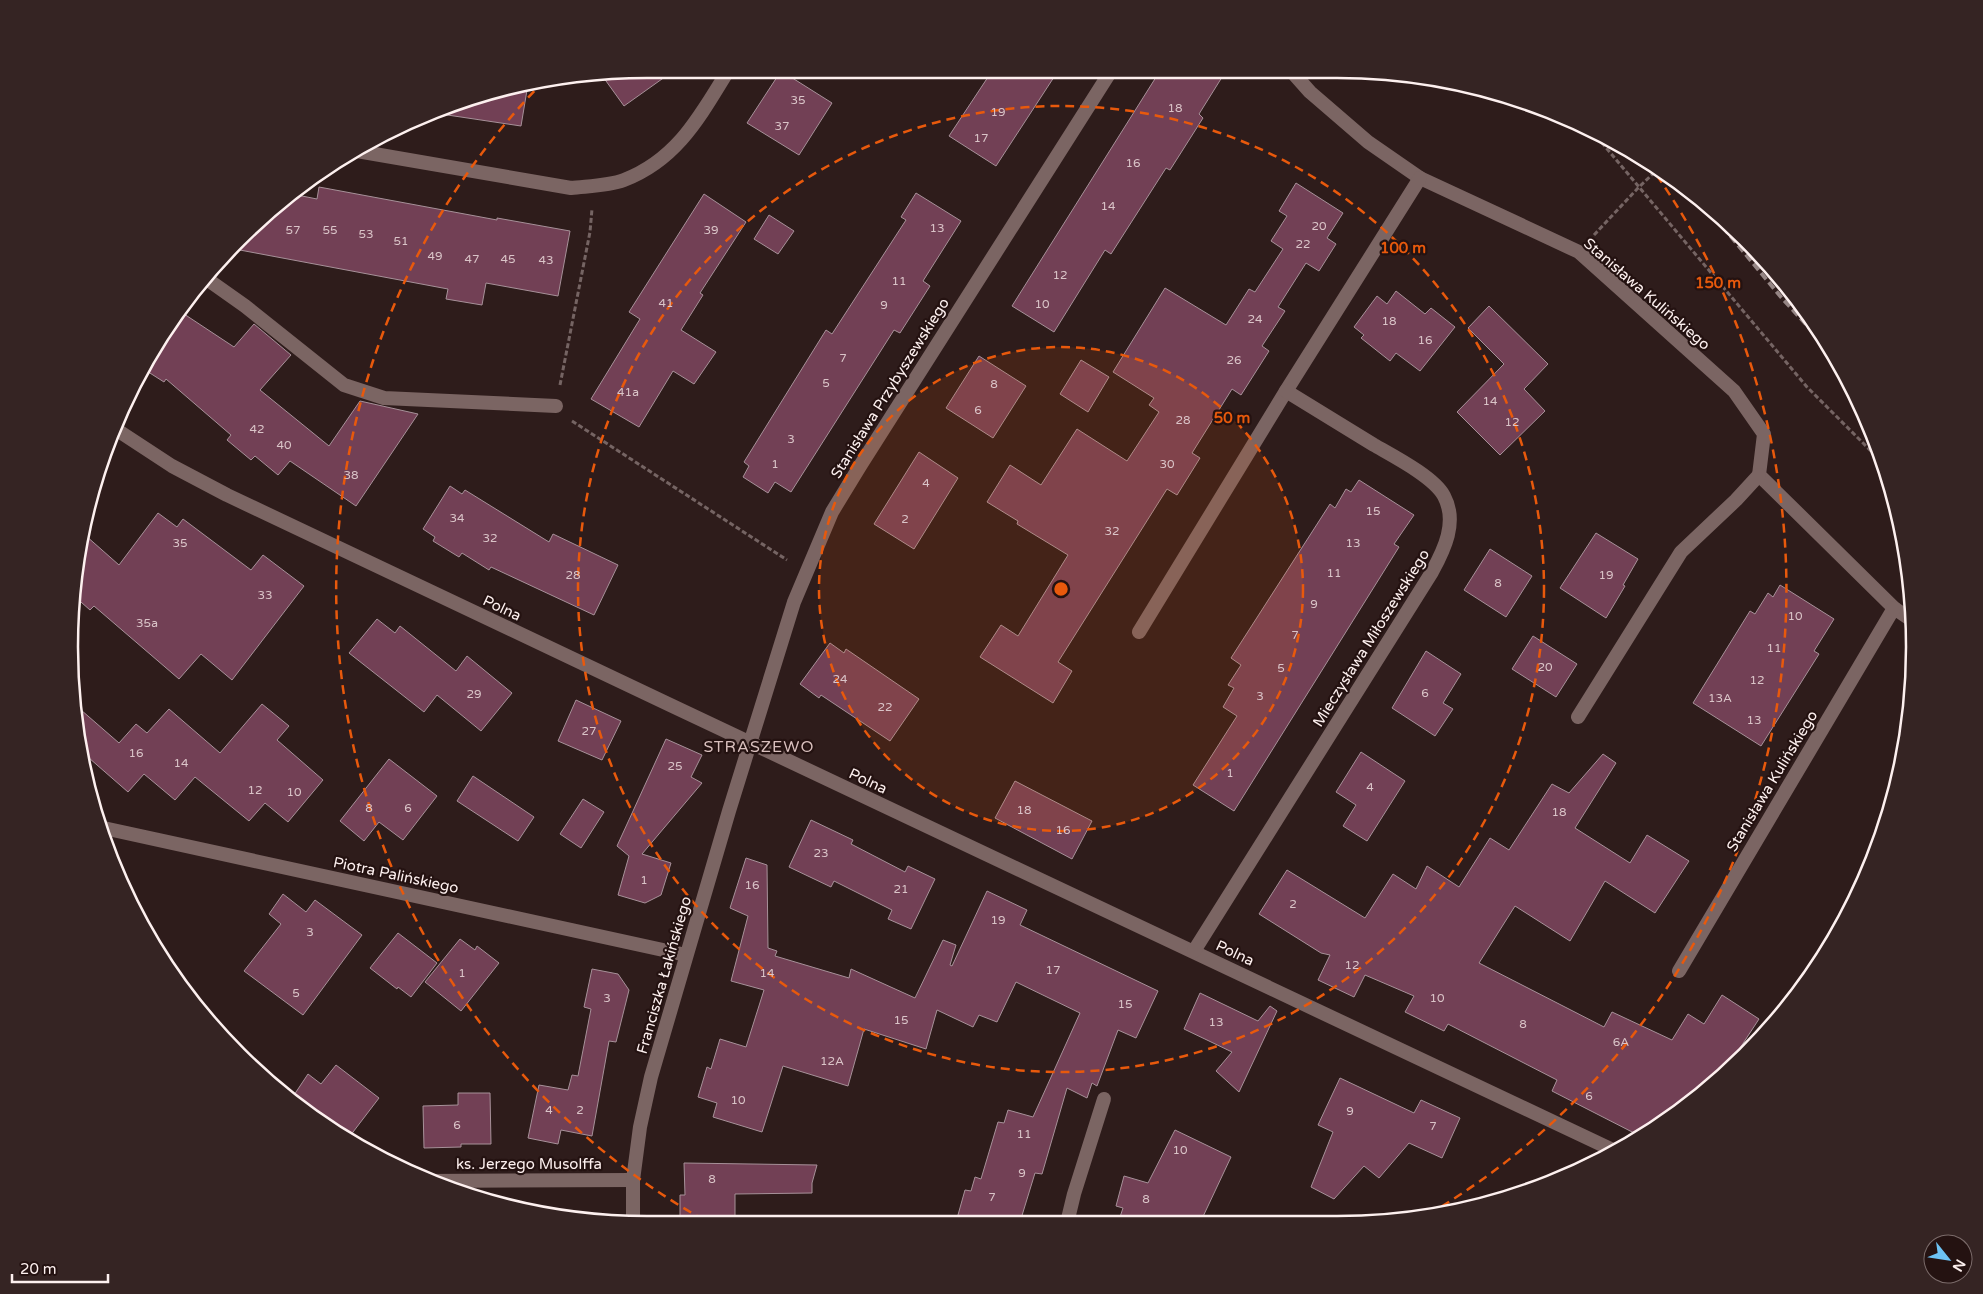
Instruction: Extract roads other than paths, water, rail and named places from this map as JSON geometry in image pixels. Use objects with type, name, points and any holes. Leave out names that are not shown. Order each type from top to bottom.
[{"type":"street","points":[[365,152],[571,188],[595,186],[624,180],[671,151],[691,130],[724,78]]},
{"type":"street","name":"Stanisława Przybyszewskiego","points":[[750,744],[794,602],[832,512],[1106,78]]},
{"type":"street","name":"Stanisława Kulińskiego","points":[[1298,78],[1310,92],[1368,142],[1420,178],[1579,252],[1734,391],[1764,434],[1759,476]]},
{"type":"street","points":[[1139,632],[1286,391],[1420,178]]},
{"type":"street","points":[[211,282],[245,306],[344,385],[384,398],[556,406]]},
{"type":"street","name":"Mieczysława Miłoszewskiego","points":[[1194,951],[1432,572],[1444,550],[1449,531],[1449,513],[1444,496],[1430,481],[1410,466],[1286,391]]},
{"type":"street","name":"Polna","points":[[120,432],[172,466],[227,495],[750,744],[1194,951],[1607,1147]]},
{"type":"street","points":[[1578,717],[1681,552],[1759,476],[1894,608],[1904,615]]},
{"type":"street","name":"Stanisława Kulińskiego","points":[[1679,971],[1894,608]]},
{"type":"street","name":"Franciszka Łakińskiego","points":[[633,1216],[633,1180],[640,1127],[649,1086],[686,955],[750,744]]},
{"type":"street","name":"Piotra Palińskiego","points":[[108,829],[686,955]]},
{"type":"street","points":[[1069,1216],[1104,1099]]},
{"type":"street","name":"ks. Jerzego Musolffa","points":[[450,1181],[633,1180]]},
{"type":"railway","points":[[1732,238],[1802,320]]},
{"type":"district","name":"STRASZEWO","points":[[759,747]]}]
